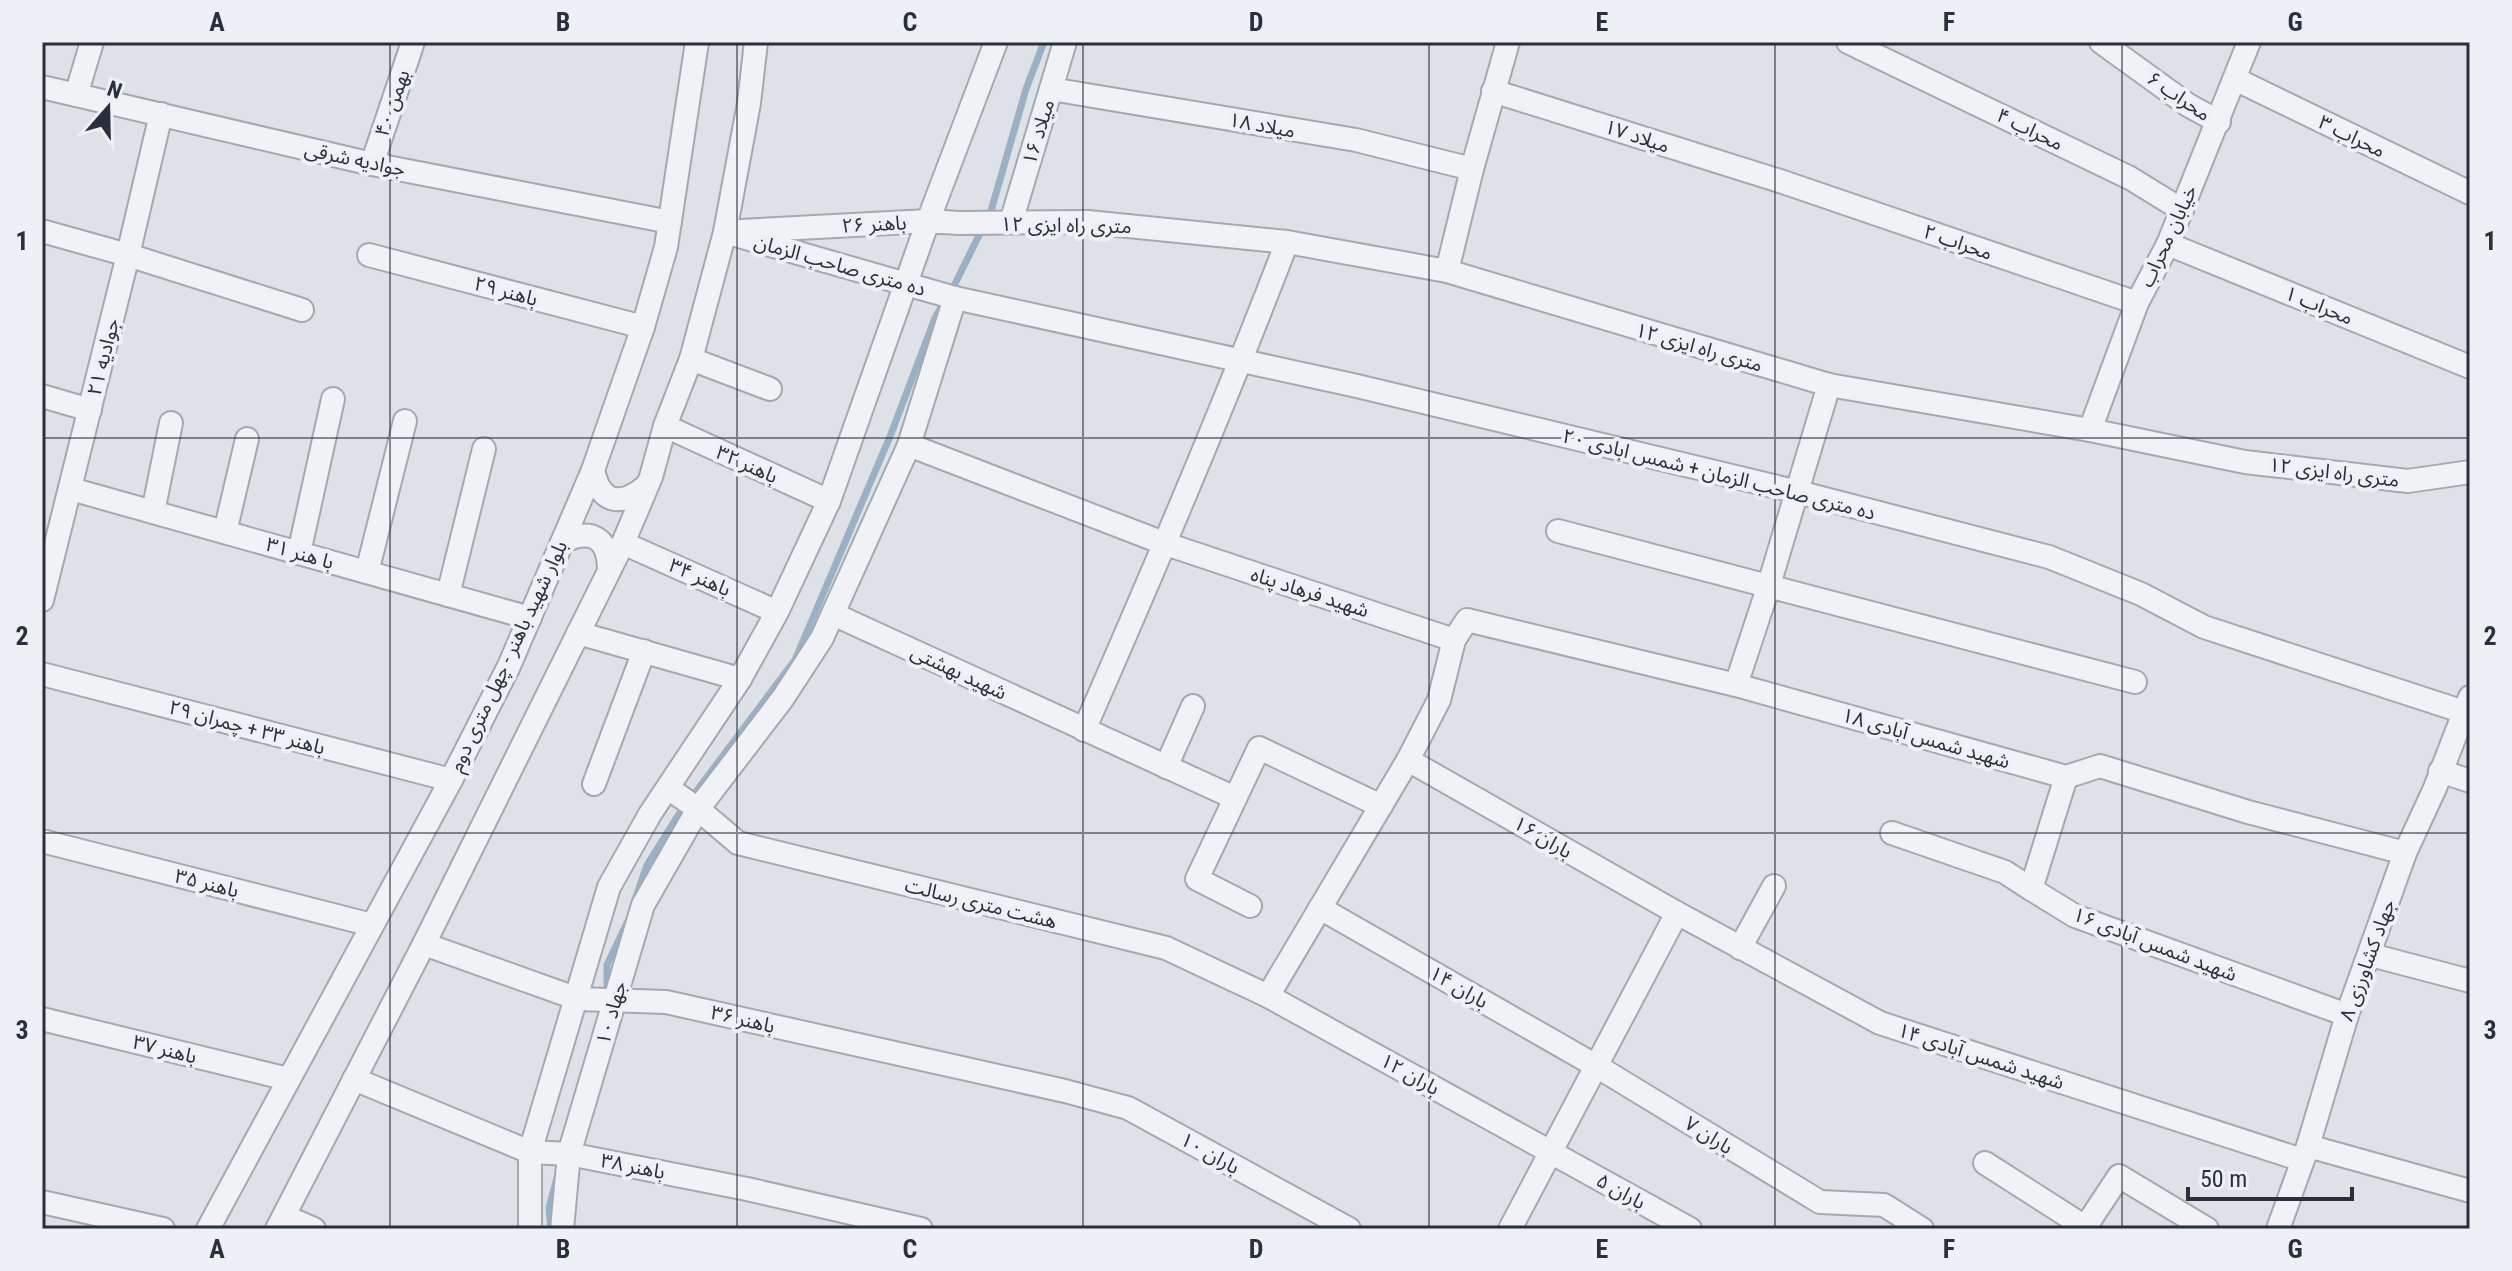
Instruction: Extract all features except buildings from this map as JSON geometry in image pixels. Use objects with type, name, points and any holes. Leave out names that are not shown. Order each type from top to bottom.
[{"type":"street","points":[[76,95],[92,42]]},
{"type":"street","name":"بهمن ۴۰","points":[[372,164],[413,42]]},
{"type":"street","name":"بلوار شهید باهنر - چهل متری دوم","points":[[208,1229],[451,780],[509,666],[593,470],[643,327],[666,247],[697,42]]},
{"type":"street","points":[[314,1229],[280,1223],[424,944],[623,543],[651,477],[665,426],[691,359],[725,232],[749,103],[756,42]]},
{"type":"street","name":"باهنر ۲۶","points":[[725,232],[928,221],[996,42]]},
{"type":"street","name":"میلاد ۱۶","points":[[1006,223],[1065,42]]},
{"type":"street","points":[[1447,271],[1508,42]]},
{"type":"street","name":"محراب ۴","points":[[1848,42],[2130,178],[2182,210]]},
{"type":"street","name":"محراب ۶","points":[[2101,42],[2188,105],[2219,122]]},
{"type":"street","name":"خیابان محراب","points":[[2090,430],[2137,303],[2168,244],[2249,42]]},
{"type":"street","name":"محراب ۳","points":[[2235,79],[2470,193]]},
{"type":"street","name":"جوادیه شرقی","points":[[42,87],[372,164],[670,222]]},
{"type":"street","name":"میلاد ۱۸","points":[[1051,89],[1356,140],[1472,169]]},
{"type":"street","name":"میلاد ۱۷","points":[[1493,91],[1780,181]]},
{"type":"street","name":"جوادیه ۲۱","points":[[42,600],[47,562],[71,489],[161,114]]},
{"type":"street","name":"محراب ۲","points":[[1780,181],[2137,303]]},
{"type":"street","points":[[530,1229],[530,1152],[609,887],[668,788],[740,679],[777,612],[829,501],[928,221]]},
{"type":"street","name":"۱۲ متری راه ایزی","points":[[928,221],[1088,222],[1287,242],[1447,271],[1829,385],[2090,430],[2245,462],[2408,481],[2470,472]]},
{"type":"street","points":[[42,231],[302,310]]},
{"type":"street","name":"ده متری صاحب الزمان","points":[[725,232],[955,298]]},
{"type":"street","points":[[1084,730],[1166,544],[1287,242]]},
{"type":"street","name":"محراب ۱","points":[[2168,244],[2470,367]]},
{"type":"street","name":"باهنر ۲۹","points":[[369,255],[643,327]]},
{"type":"street","name":"ده متری صاحب الزمان + شمس ابادی ۲۰","points":[[955,298],[1242,360],[1798,492],[2049,557],[2141,594],[2204,627],[2467,704]]},
{"type":"street","name":"جهاد ۱۰","points":[[562,1229],[569,1154],[643,905],[698,809],[783,698],[822,638],[909,445],[955,298]]},
{"type":"street","points":[[691,359],[770,389]]},
{"type":"street","points":[[1736,685],[1829,385]]},
{"type":"street","points":[[42,396],[90,410]]},
{"type":"street","points":[[299,553],[333,399]]},
{"type":"street","points":[[367,572],[405,421]]},
{"type":"street","points":[[153,512],[171,423]]},
{"type":"street","name":"باهنر ۳۲","points":[[665,426],[829,501]]},
{"type":"street","points":[[225,532],[247,439]]},
{"type":"street","name":"شهید فرهاد پناه","points":[[909,445],[1166,544],[1454,640]]},
{"type":"street","points":[[448,595],[484,449]]},
{"type":"street","points":[[593,470],[597,488],[612,499],[630,499],[645,487]]},
{"type":"street","name":"با هنر ۳۱","points":[[71,489],[530,618]]},
{"type":"street","points":[[1558,531],[2135,682]]},
{"type":"street","points":[[562,542],[578,534],[596,537],[608,551],[609,569]]},
{"type":"street","name":"باهنر ۳۴","points":[[623,543],[777,612]]},
{"type":"street","name":"شهید بهشتی","points":[[833,614],[1235,798]]},
{"type":"street","name":"شهید شمس آبادی ۱۸","points":[[1454,640],[1467,620],[1736,685],[2066,777],[2100,766],[2248,812],[2405,853]]},
{"type":"street","points":[[578,633],[740,679]]},
{"type":"street","points":[[1268,996],[1408,760],[1439,700],[1454,640]]},
{"type":"street","points":[[594,784],[644,651]]},
{"type":"street","name":"باهنر ۳۳ + چمران ۲۹","points":[[42,674],[451,780]]},
{"type":"street","name":"جهاد کشاورزی ۸","points":[[2278,1229],[2347,1015],[2405,853],[2435,788],[2467,704]]},
{"type":"street","points":[[1166,767],[1193,706]]},
{"type":"street","points":[[1250,906],[1197,879],[1259,748],[1381,806]]},
{"type":"street","name":"باران ۱۶","points":[[1408,760],[1677,913]]},
{"type":"street","points":[[2440,771],[2470,781]]},
{"type":"street","points":[[2031,889],[2066,777]]},
{"type":"street","name":"هشت متری رسالت","points":[[668,788],[738,843],[1166,948],[1268,996]]},
{"type":"street","name":"شهید شمس آبادی ۱۶","points":[[1892,833],[2005,872],[2075,916],[2347,1015]]},
{"type":"street","name":"باهنر ۳۵","points":[[42,841],[372,925]]},
{"type":"street","points":[[1740,948],[1774,886]]},
{"type":"street","name":"باران ۱۴","points":[[1320,908],[1598,1067]]},
{"type":"street","points":[[1510,1229],[1677,913]]},
{"type":"street","name":"شهید شمس آبادی ۱۴","points":[[1677,913],[1880,1023],[2305,1153],[2470,1191]]},
{"type":"street","name":"باهنر ۳۶","points":[[424,944],[578,999],[666,1002],[1065,1091]]},
{"type":"street","points":[[2371,955],[2470,981]]},
{"type":"street","name":"باران ۱۲","points":[[1268,996],[1552,1153]]},
{"type":"street","name":"باهنر ۳۷","points":[[42,1019],[288,1079]]},
{"type":"street","name":"باران ۷","points":[[1598,1067],[1820,1202],[1884,1205],[1922,1229]]},
{"type":"street","name":"باهنر ۳۸","points":[[354,1079],[530,1152],[569,1154],[747,1189],[921,1229]]},
{"type":"street","name":"باران ۱۰","points":[[1065,1091],[1128,1108],[1349,1229]]},
{"type":"street","name":"باران ۵","points":[[1552,1153],[1690,1229]]},
{"type":"street","points":[[1985,1163],[2084,1228],[2119,1176],[2207,1229]]},
{"type":"street","points":[[42,1202],[163,1229]]},
{"type":"waterway","points":[[950,294],[991,211],[1026,89],[1044,42]]},
{"type":"waterway","points":[[635,900],[647,865],[677,817],[795,660],[943,304]]},
{"type":"waterway","points":[[607,994],[607,965],[627,923]]},
{"type":"waterway","points":[[551,1229],[549,1208],[557,1178]]}]
